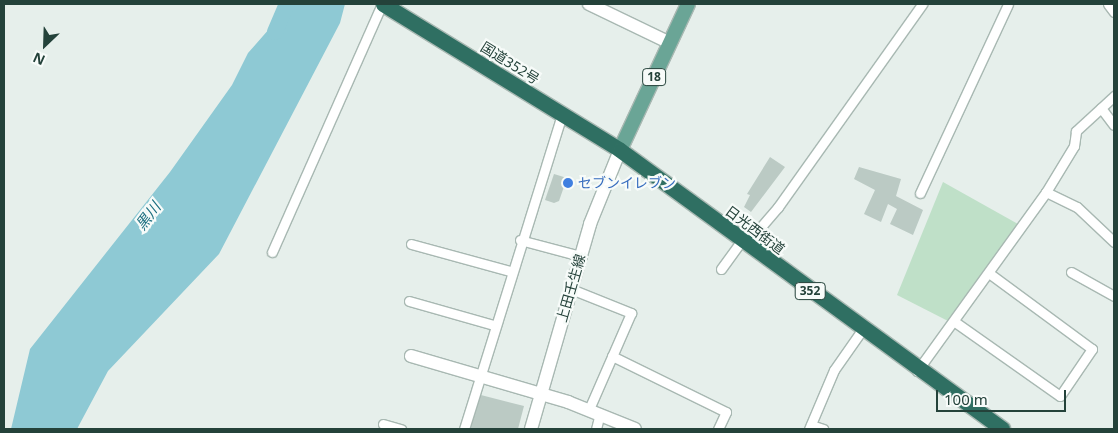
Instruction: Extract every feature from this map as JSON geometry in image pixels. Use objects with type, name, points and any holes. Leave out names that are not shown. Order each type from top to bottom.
[{"type":"highway","name":"国道352号","points":[[382,4],[620,150]]},
{"type":"highway","name":"日光西街道","points":[[620,150],[917,371],[1002,429]]},
{"type":"main road","name":"18","points":[[620,150],[688,4]]},
{"type":"street","points":[[272,252],[382,4]]},
{"type":"street","points":[[591,4],[670,42]]},
{"type":"street","points":[[721,269],[778,207],[922,4]]},
{"type":"street","points":[[920,193],[1008,4]]},
{"type":"street","points":[[1108,4],[1114,12]]},
{"type":"street","points":[[917,371],[1046,192],[1074,146],[1076,131],[1114,96]]},
{"type":"street","points":[[1101,108],[1114,125]]},
{"type":"street","points":[[464,429],[510,271],[562,114]]},
{"type":"street","name":"上田壬生線","points":[[531,429],[580,256],[620,150]]},
{"type":"street","points":[[1046,192],[1077,207],[1114,242]]},
{"type":"street","points":[[520,240],[580,256]]},
{"type":"street","points":[[411,244],[510,271]]},
{"type":"street","points":[[1070,272],[1114,296]]},
{"type":"street","points":[[954,322],[1060,396],[1092,349],[989,273]]},
{"type":"street","points":[[571,289],[631,313],[612,356],[595,411],[596,429]]},
{"type":"street","points":[[409,300],[494,325]]},
{"type":"street","points":[[823,429],[810,427],[834,370],[862,330]]},
{"type":"street","points":[[411,356],[595,411],[635,429]]},
{"type":"street","points":[[612,356],[726,412],[718,429]]},
{"type":"street","points":[[382,424],[401,429]]},
{"type":"green space","points":[[943,182],[1020,225],[948,321],[897,295]]},
{"type":"water","points":[[291,4],[345,4],[340,23],[219,254],[108,371],[77,429],[11,429],[30,349],[170,172],[232,85],[248,53]]},
{"type":"building","points":[[770,157],[785,167],[751,212],[744,207],[750,195],[747,194]]},
{"type":"building","points":[[859,167],[901,179],[896,196],[923,210],[913,235],[890,224],[897,209],[888,204],[881,222],[864,214],[875,190],[854,179]]},
{"type":"building","points":[[554,174],[567,178],[559,201],[554,203],[545,200]]},
{"type":"building","points":[[477,394],[524,406],[518,429],[468,429]]},
{"type":"waterway","name":"黒川","points":[[275,32],[287,4]]},
{"type":"place","name":"セブンイレブン","points":[[568,183]]}]
